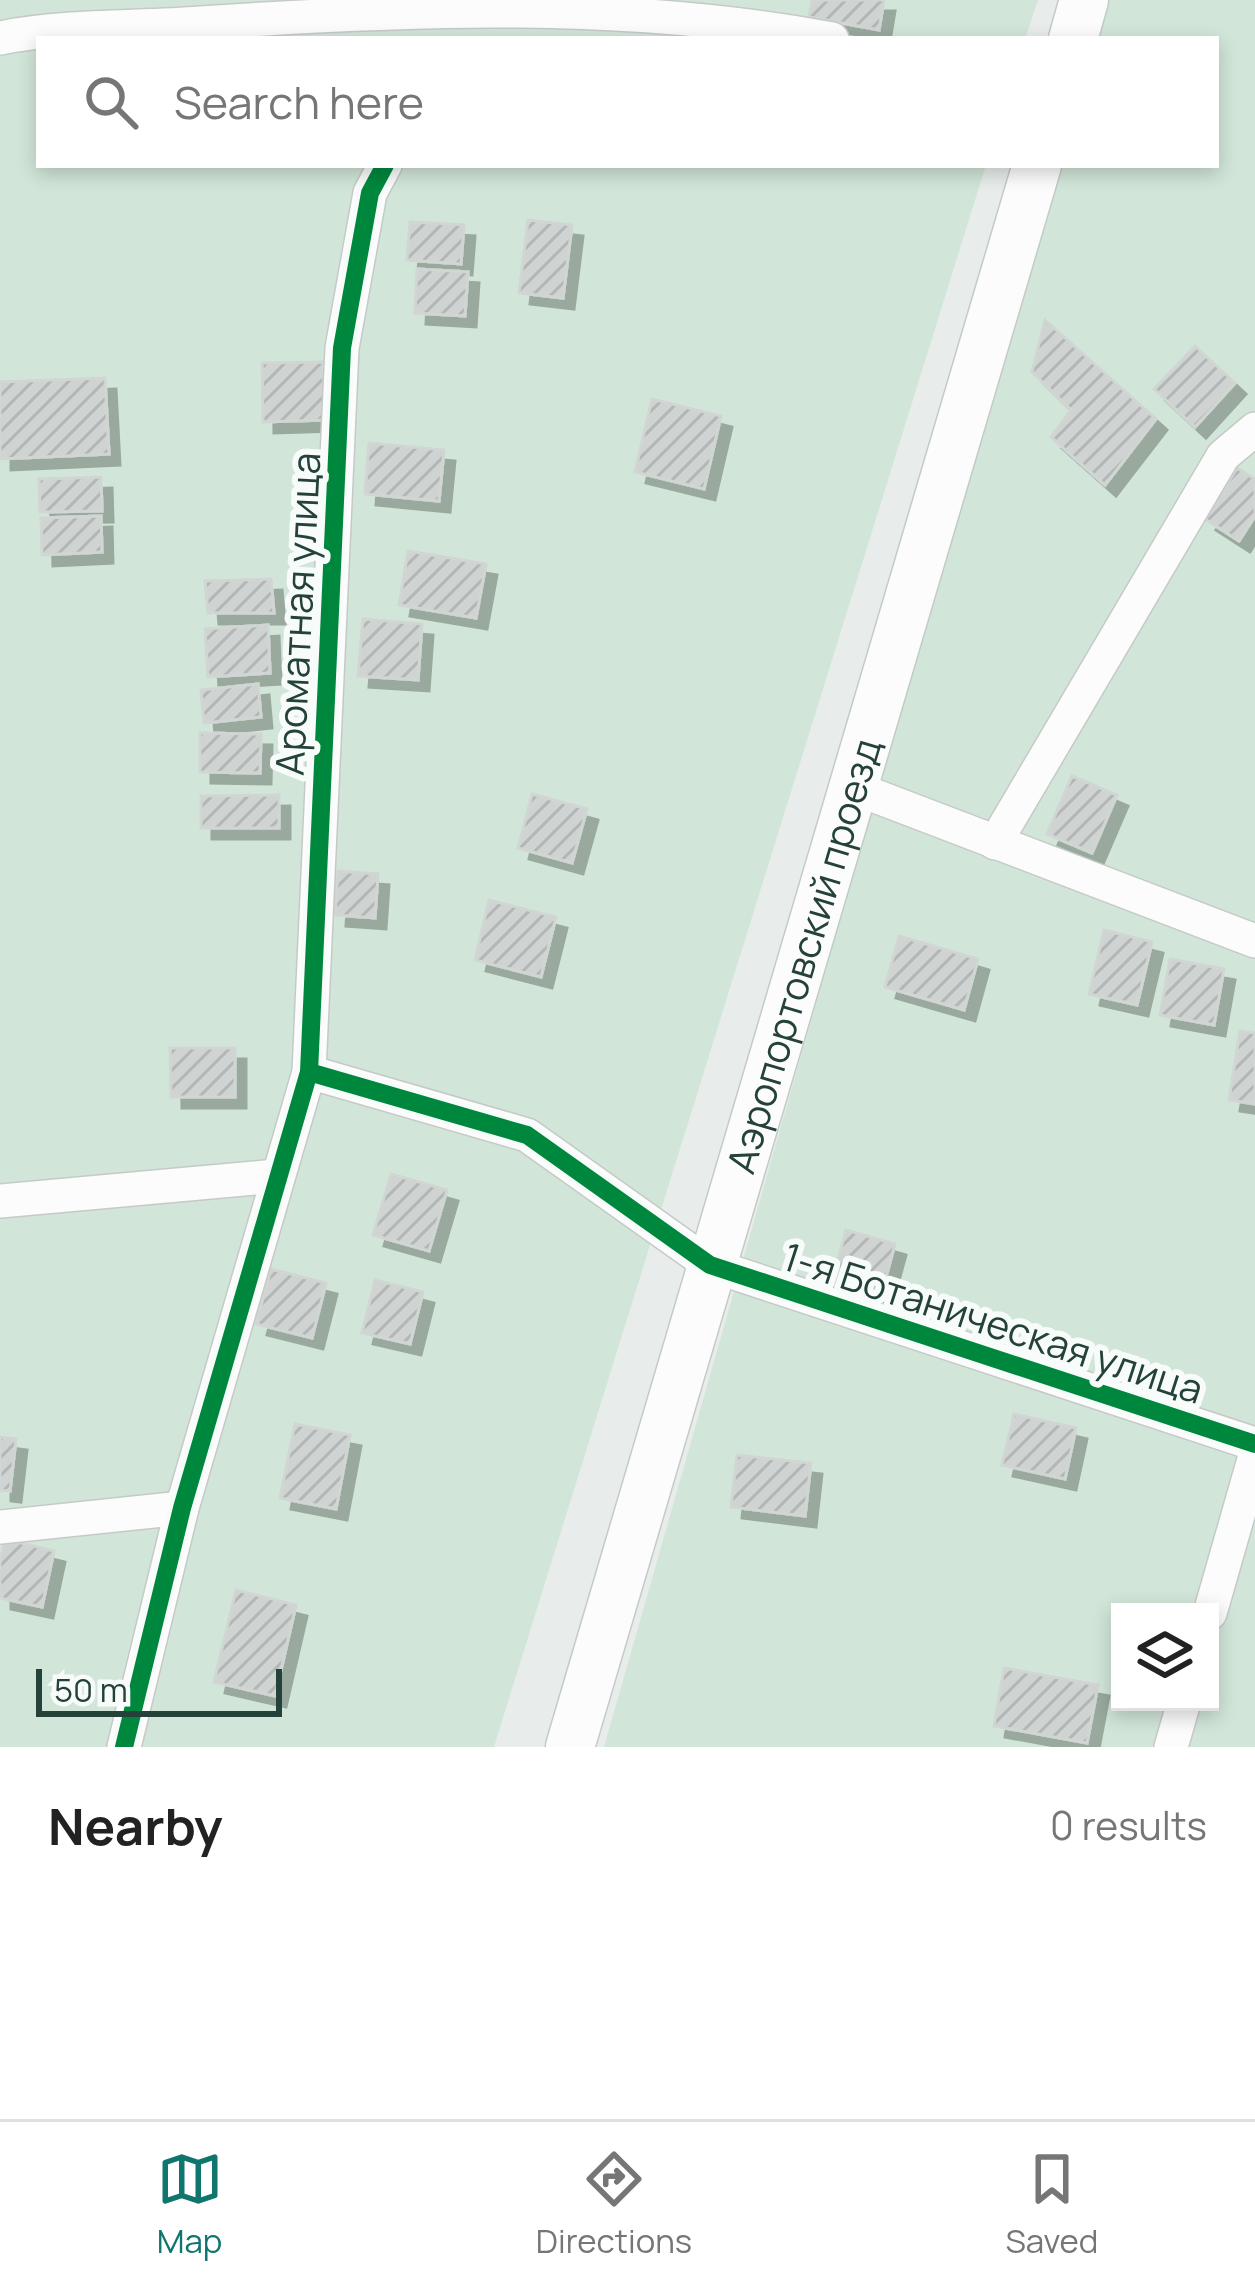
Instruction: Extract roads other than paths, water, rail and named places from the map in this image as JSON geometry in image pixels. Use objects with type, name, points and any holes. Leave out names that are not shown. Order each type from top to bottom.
[{"type":"main road","points":[[1074,36],[1084,0]]},
{"type":"main road","name":"Аэропортовский проезд","points":[[570,1747],[710,1265],[857,789],[1036,168]]},
{"type":"street","points":[[487,36],[509,9]]},
{"type":"street","points":[[0,38],[188,12],[509,9],[691,17],[813,36]]},
{"type":"street","name":"Ароматная улица","points":[[124,1747],[182,1508],[309,1072],[342,348],[370,193],[384,168]]},
{"type":"street","points":[[995,843],[1223,457],[1255,429]]},
{"type":"street","points":[[857,789],[1255,941]]},
{"type":"street","name":"1-я Ботаническая улица","points":[[309,1072],[527,1135],[710,1265],[1255,1444]]},
{"type":"street","points":[[0,1201],[276,1176]]},
{"type":"street","points":[[1213,1603],[1255,1456]]},
{"type":"street","points":[[0,1527],[182,1508]]},
{"type":"street","points":[[1172,1747],[1182,1711]]}]
